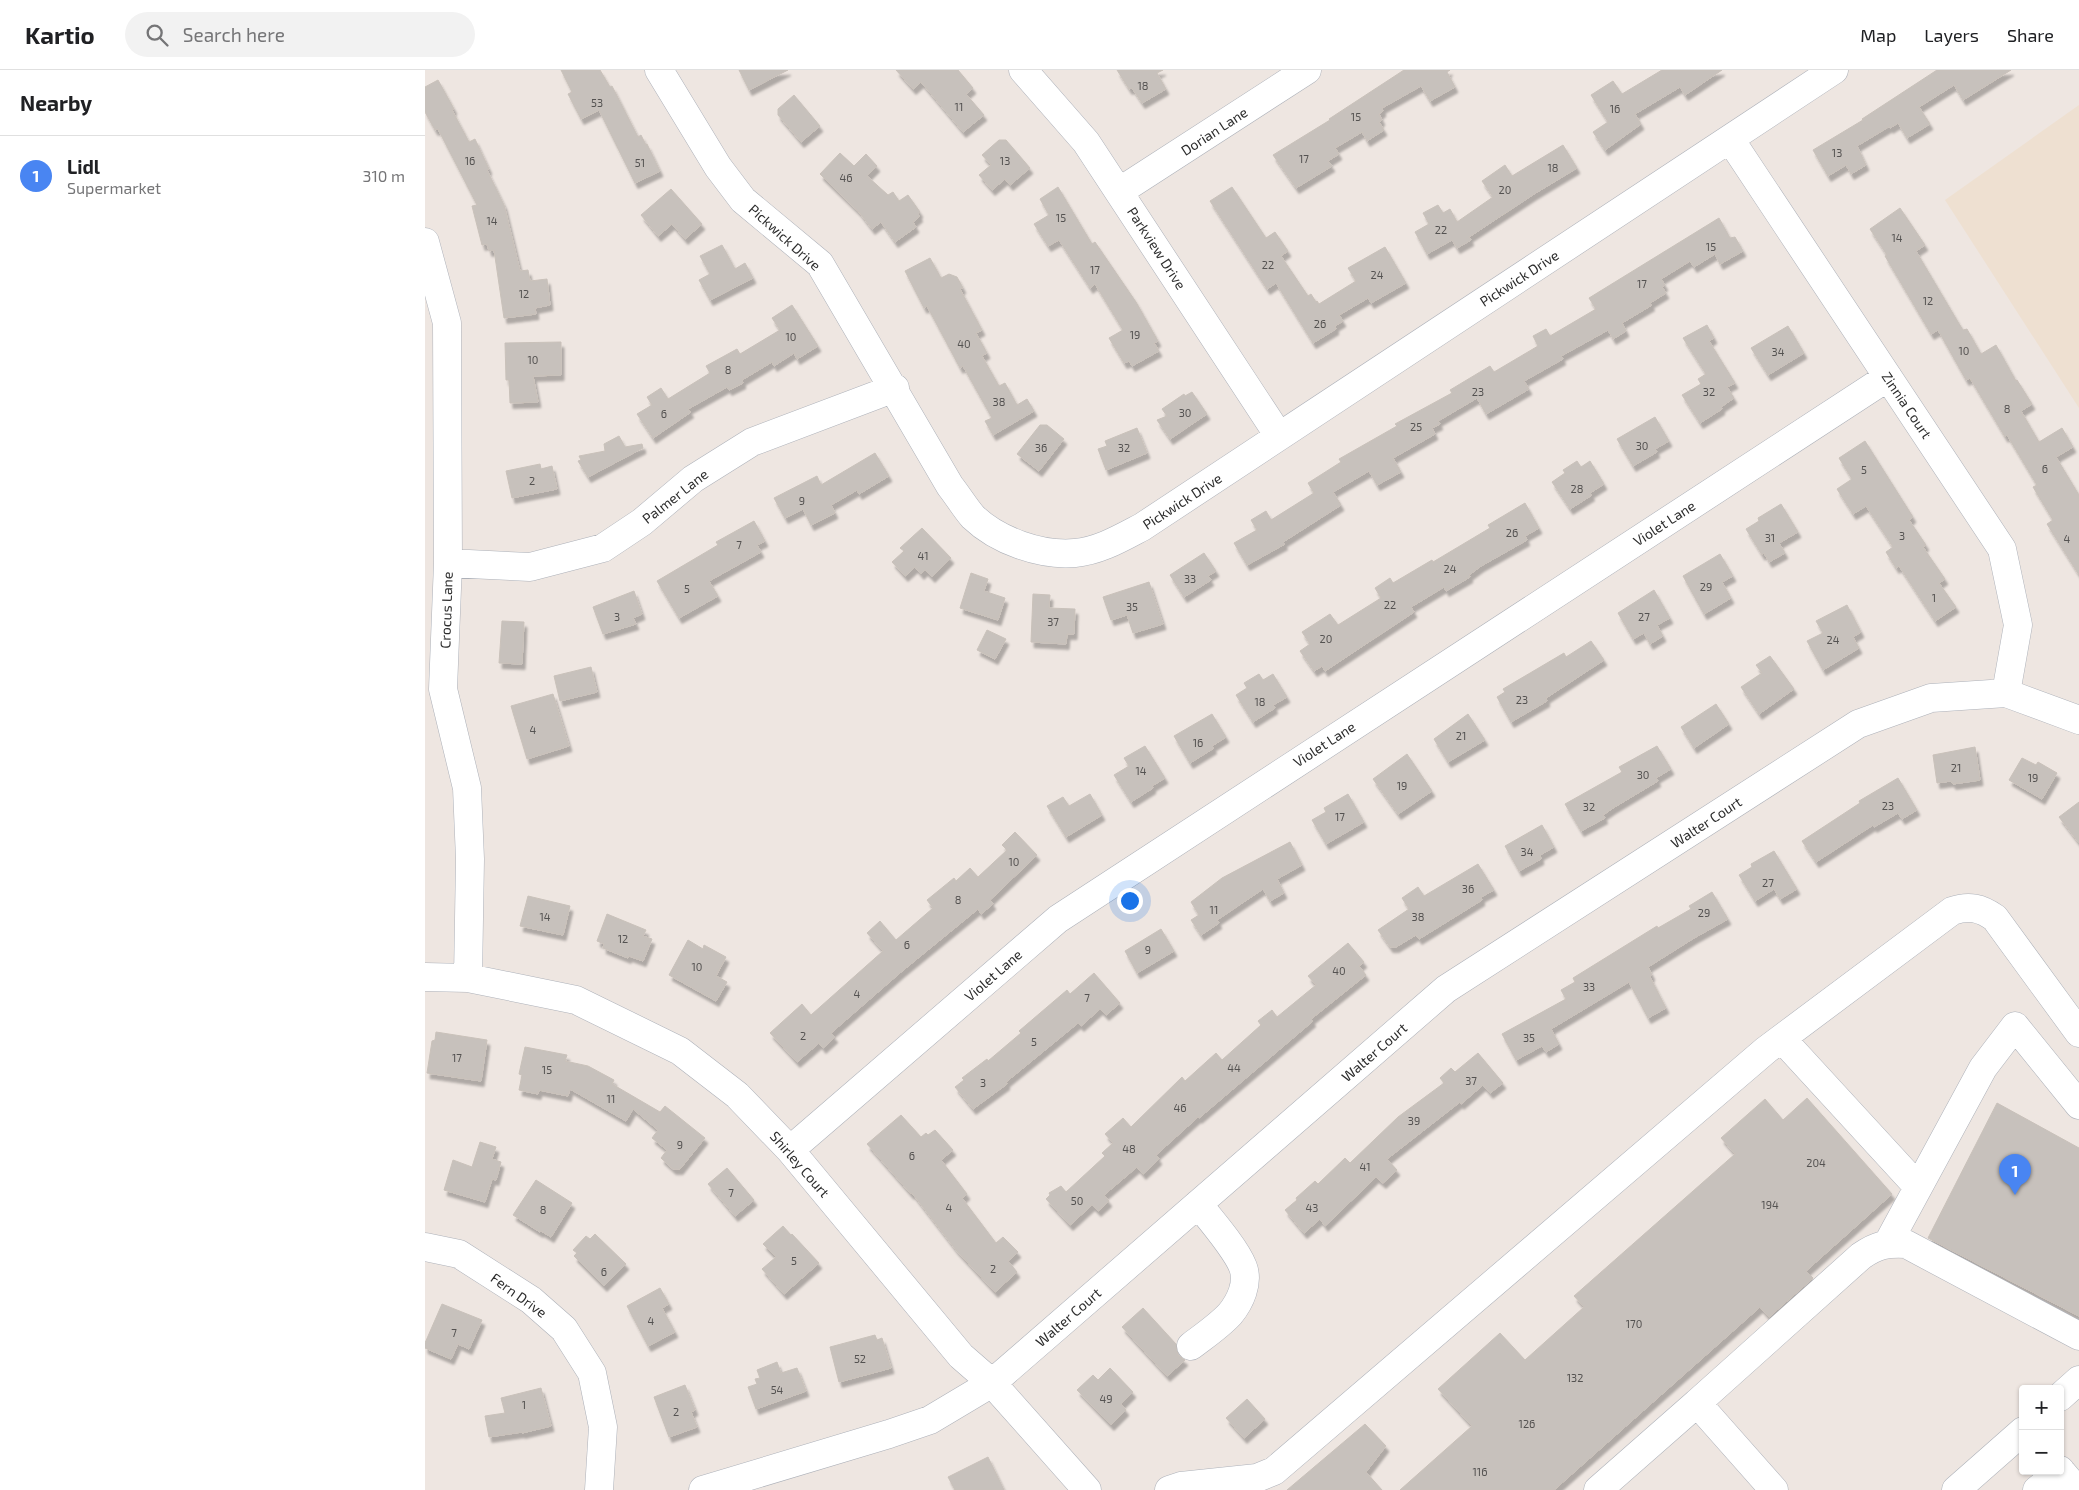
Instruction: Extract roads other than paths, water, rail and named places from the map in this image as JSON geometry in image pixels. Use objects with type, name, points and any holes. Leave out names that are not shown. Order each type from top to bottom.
[{"type":"street","name":"Pickwick Drive","points":[[659,70],[718,168],[743,200],[820,264],[895,388],[950,486],[973,517],[1001,536],[1033,550],[1075,553],[1106,546],[1142,527],[1834,70]]},
{"type":"street","name":"Parkview Drive","points":[[1023,70],[1086,142],[1121,192],[1279,436]]},
{"type":"street","name":"Dorian Lane","points":[[1121,192],[1307,70]]},
{"type":"street","name":"Zinnia Court","points":[[1729,139],[2002,549],[2018,625],[2006,693]]},
{"type":"street","name":"Crocus Lane","points":[[425,242],[447,323],[448,563],[434,691],[467,788],[471,859],[468,978]]},
{"type":"street","name":"Violet Lane","points":[[790,1150],[1058,918],[1889,377]]},
{"type":"street","name":"Palmer Lane","points":[[448,563],[531,567],[603,548],[642,522],[693,479],[752,442],[895,388]]},
{"type":"street","name":"Walter Court","points":[[714,1488],[930,1420],[992,1383],[1446,989],[1858,724],[1931,698],[2006,693],[2079,720]]},
{"type":"street","points":[[1169,1490],[1181,1486],[1257,1478],[1274,1471],[1782,1039],[1952,911],[1963,907],[1982,909],[1995,918],[2079,1032]]},
{"type":"street","name":"Shirley Court","points":[[425,977],[468,978],[576,1000],[680,1051],[737,1094],[790,1150],[961,1356],[992,1383],[1087,1490]]},
{"type":"street","points":[[1888,1243],[1983,1068],[2015,1026],[2079,1105]]},
{"type":"street","points":[[1782,1039],[1919,1187]]},
{"type":"street","points":[[1191,1346],[1230,1314],[1240,1298],[1245,1285],[1243,1268],[1199,1204]]},
{"type":"street","points":[[1598,1490],[1872,1248],[1888,1243],[1905,1244],[2079,1336]]},
{"type":"street","name":"Fern Drive","points":[[425,1247],[459,1254],[531,1300],[564,1329],[591,1373],[603,1427],[599,1490]]},
{"type":"street","points":[[1697,1403],[1774,1490]]},
{"type":"street","points":[[1956,1490],[2019,1435]]},
{"type":"street","points":[[2037,1490],[2066,1477]]},
{"type":"place","name":"Lidl","points":[[2015,1195]]}]
